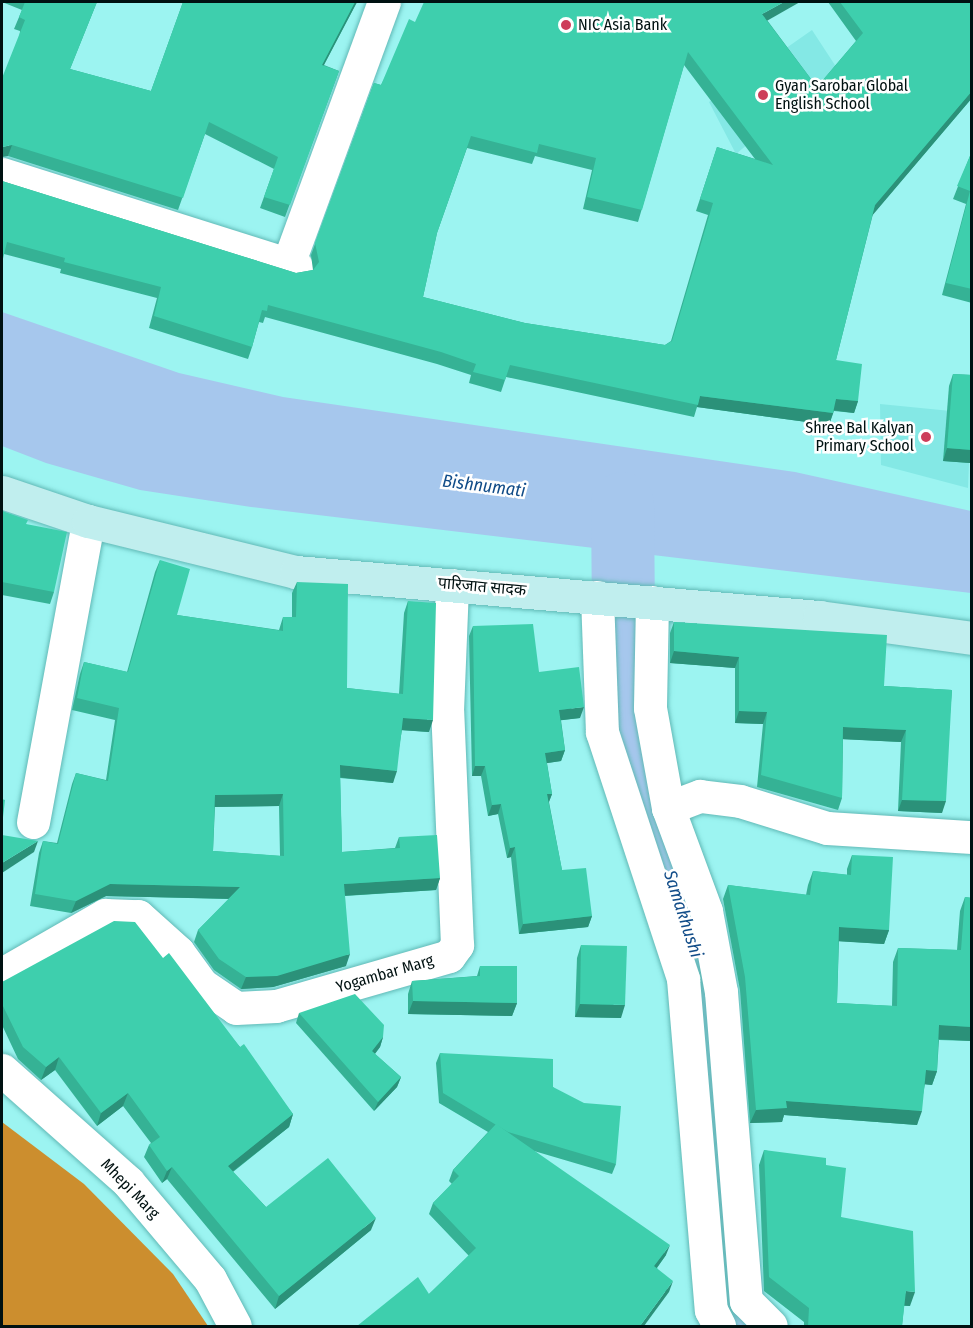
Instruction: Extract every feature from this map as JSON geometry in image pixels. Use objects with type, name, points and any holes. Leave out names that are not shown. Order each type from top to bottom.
[{"type":"street","points":[[2,174],[292,266],[384,2]]},
{"type":"street","name":"पारिजात सादक","points":[[2,492],[88,521],[296,572],[649,601],[972,638]]},
{"type":"street","points":[[33,822],[88,521]]},
{"type":"street","name":"Yogambar Marg","points":[[2,974],[105,915],[138,916],[178,952],[201,984],[236,1008],[276,1006],[449,956],[457,945],[447,711],[452,585]]},
{"type":"street","points":[[602,597],[602,732],[683,978],[711,1310],[719,1326]]},
{"type":"street","points":[[649,601],[650,708],[668,808],[706,911],[721,992],[746,1301],[766,1325]]},
{"type":"street","points":[[668,808],[700,796],[740,801],[827,828],[972,837]]},
{"type":"street","name":"Mhepi Marg","points":[[2,1070],[128,1182],[210,1279],[235,1326]]},
{"type":"shaded area","name":"Gyan Sarobar Global English School","points":[[812,30],[848,85],[920,79],[815,88],[736,154],[709,102]]},
{"type":"shaded area","name":"Shree Bal Kalyan Primary School","points":[[880,404],[971,413],[968,488],[881,465]]},
{"type":"shaded area","points":[[2,1122],[84,1184],[173,1274],[208,1326],[2,1326]]},
{"type":"water","name":"Bishnumati","points":[[2,312],[179,373],[283,397],[795,472],[971,511],[971,593],[251,507],[140,490],[46,463],[2,446]]},
{"type":"building","points":[[25,2],[97,2],[70,69],[151,91],[183,2],[355,2],[322,65],[339,71],[290,205],[264,197],[278,157],[209,122],[183,198],[12,145],[2,147],[2,78],[25,20],[19,17]]},
{"type":"building","points":[[424,2],[784,2],[762,14],[817,87],[863,33],[840,2],[972,2],[972,91],[875,205],[836,360],[862,364],[858,401],[836,399],[833,413],[700,396],[698,405],[510,365],[505,380],[473,372],[476,364],[441,352],[268,305],[267,311],[262,310],[252,347],[154,316],[161,287],[64,262],[65,258],[7,242],[2,263],[2,181],[296,273],[313,270],[319,262],[315,243],[374,83],[381,85],[409,19],[415,22]],"holes":[[[688,52],[773,165],[717,147],[700,199],[713,203],[672,341],[665,345],[525,323],[423,297],[437,233],[471,136],[537,153],[539,144],[596,158],[587,197],[642,210]]]},
{"type":"building","points":[[972,151],[972,289],[946,283],[970,191],[957,186]]},
{"type":"building","points":[[953,374],[972,375],[972,450],[947,448]]},
{"type":"building","points":[[2,511],[28,520],[26,524],[67,532],[54,592],[2,582]]},
{"type":"building","points":[[160,560],[190,569],[177,615],[283,631],[283,617],[296,617],[297,582],[348,584],[347,688],[403,694],[408,601],[436,603],[433,720],[403,718],[397,771],[340,765],[342,852],[400,848],[399,837],[437,835],[440,878],[344,884],[350,954],[277,976],[246,977],[219,959],[198,930],[240,887],[110,884],[76,901],[35,894],[43,841],[58,844],[76,773],[108,781],[119,708],[77,698],[84,662],[128,672]],"holes":[[[283,794],[284,856],[213,851],[215,795]]]},
{"type":"building","points":[[674,622],[887,635],[884,686],[952,690],[946,801],[902,800],[906,730],[843,727],[842,798],[761,775],[767,712],[739,711],[739,657],[674,651]]},
{"type":"building","points":[[533,624],[539,672],[579,667],[584,707],[559,710],[565,750],[545,753],[552,794],[547,794],[562,870],[586,868],[592,916],[523,924],[515,847],[510,848],[501,804],[492,805],[485,766],[475,766],[473,626]]},
{"type":"building","points":[[2,799],[5,800],[2,826]]},
{"type":"building","points":[[2,835],[38,841],[2,863]]},
{"type":"building","points":[[852,855],[893,857],[889,930],[839,927],[837,1003],[897,1006],[898,948],[961,950],[965,897],[972,898],[972,1027],[939,1025],[937,1071],[926,1070],[922,1111],[786,1101],[787,1108],[756,1110],[745,977],[728,885],[810,895],[813,871],[851,875]]},
{"type":"building","points":[[114,921],[135,922],[163,958],[169,953],[240,1047],[244,1044],[293,1114],[228,1166],[266,1207],[328,1158],[376,1218],[279,1296],[172,1167],[167,1171],[149,1145],[160,1137],[128,1093],[101,1113],[59,1057],[46,1067],[23,1047],[2,1004],[2,982]]},
{"type":"building","points":[[581,945],[627,946],[625,1005],[580,1004]]},
{"type":"building","points":[[480,966],[517,966],[517,1003],[413,1001],[412,981],[480,976]]},
{"type":"building","points":[[355,994],[384,1025],[383,1037],[372,1051],[401,1077],[378,1102],[299,1013]]},
{"type":"building","points":[[440,1053],[553,1059],[553,1087],[584,1103],[621,1106],[616,1164],[508,1132],[443,1093]]},
{"type":"building","points":[[496,1124],[670,1245],[654,1266],[673,1281],[640,1326],[357,1326],[418,1277],[429,1294],[476,1248],[433,1203],[459,1176],[453,1170]]},
{"type":"building","points":[[764,1150],[826,1158],[826,1165],[846,1168],[841,1217],[913,1231],[915,1292],[906,1291],[902,1326],[808,1326],[809,1308],[769,1277]]},
{"type":"waterway","name":"Samakhushi","points":[[622,503],[624,728],[699,966],[733,1310],[743,1326]]},
{"type":"place","name":"NIC Asia Bank","points":[[566,25]]},
{"type":"place","name":"Gyan Sarobar Global English School","points":[[763,95]]},
{"type":"place","name":"Shree Bal Kalyan Primary School","points":[[926,437]]}]
